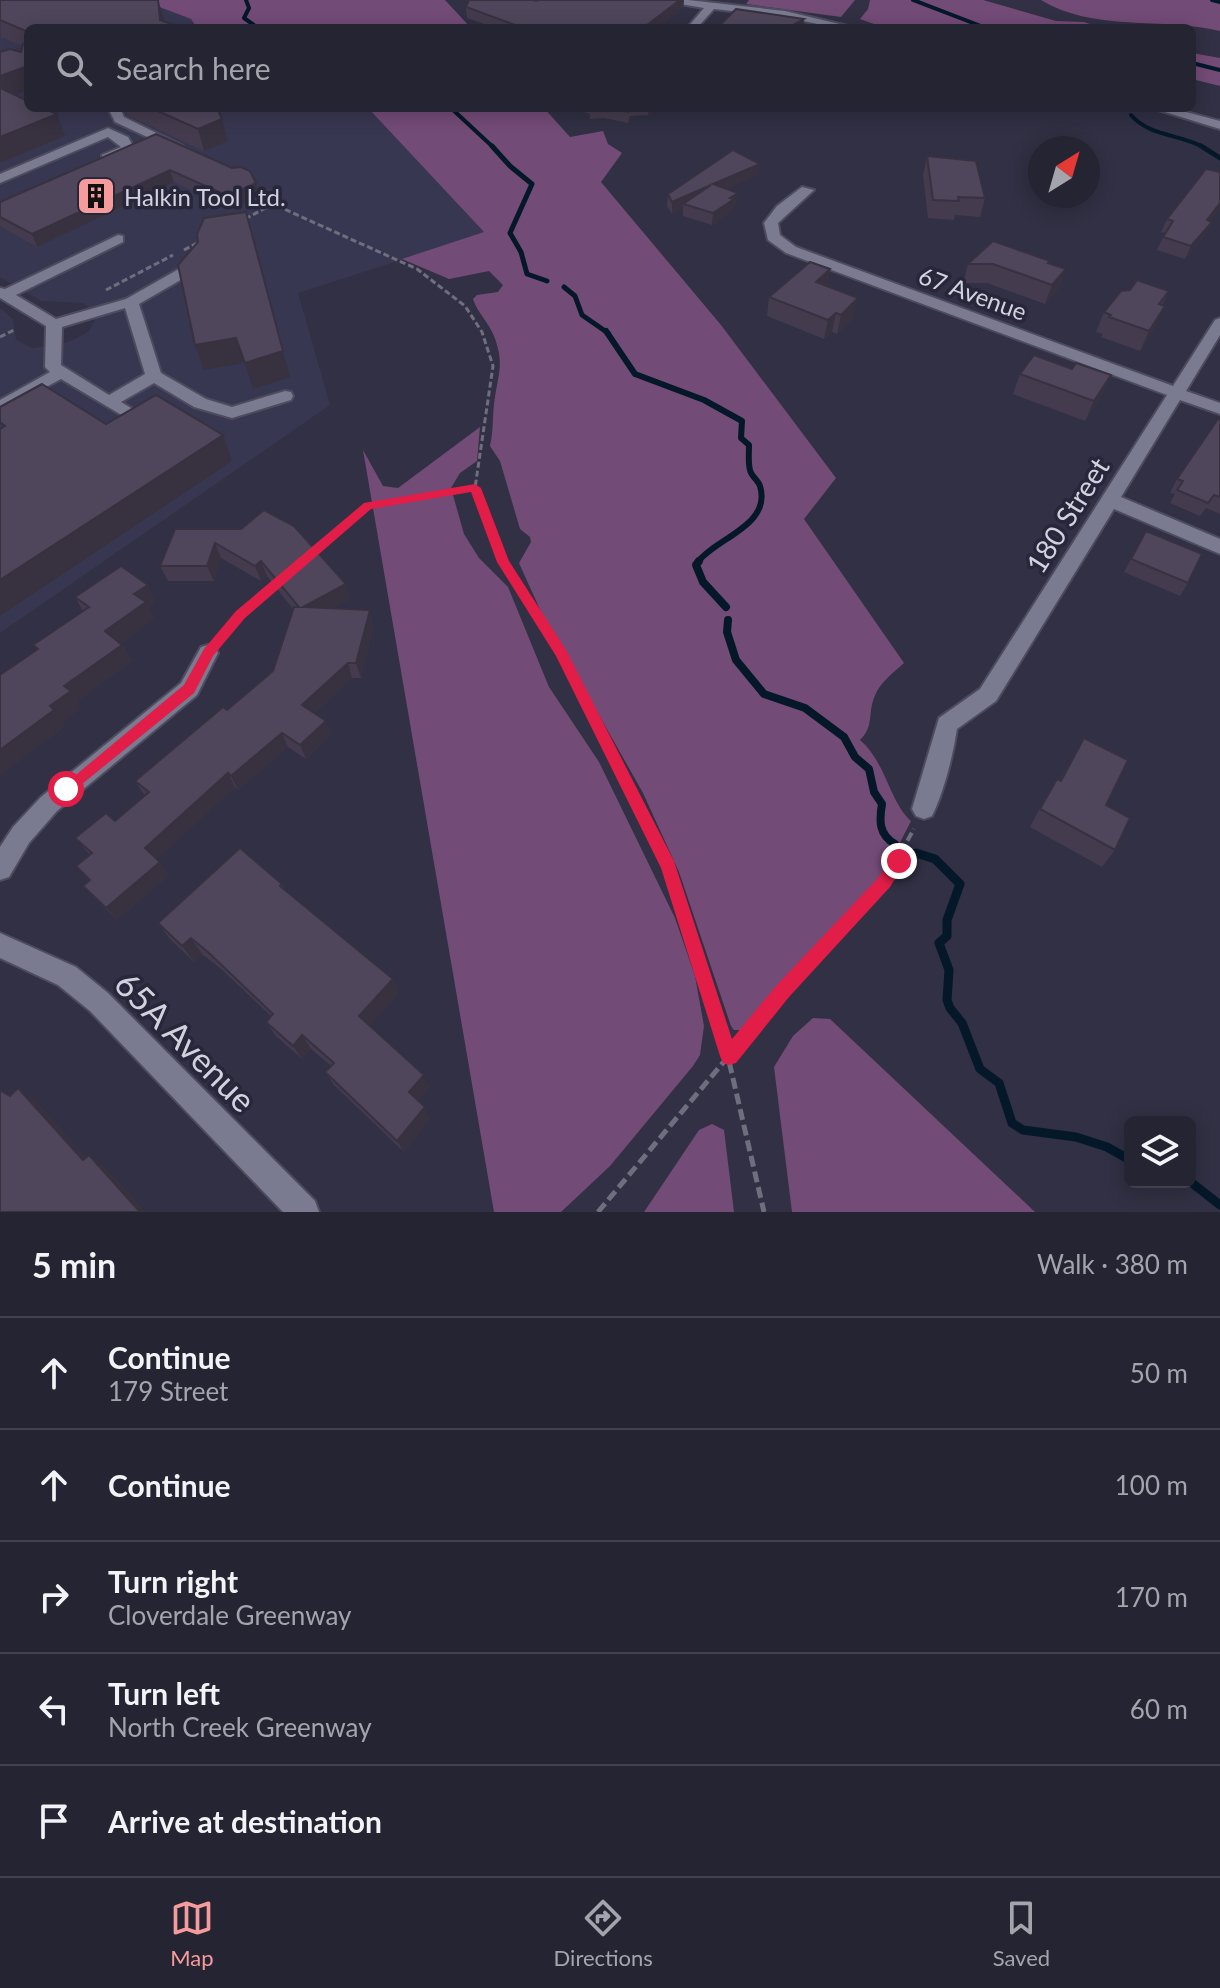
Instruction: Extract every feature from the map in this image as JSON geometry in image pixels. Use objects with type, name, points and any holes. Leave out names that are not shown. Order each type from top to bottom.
[{"type":"street","points":[[662,0],[785,14],[832,24]]},
{"type":"street","points":[[695,24],[710,7]]},
{"type":"street","points":[[116,112],[119,119],[187,150]]},
{"type":"street","points":[[1173,112],[1220,125]]},
{"type":"street","points":[[0,179],[108,132],[124,140],[128,148],[86,167]]},
{"type":"street","name":"67 Avenue","points":[[807,190],[782,209],[771,223],[773,237],[781,244],[1220,409]]},
{"type":"street","points":[[2,293],[118,239]]},
{"type":"street","points":[[2,293],[54,324],[131,302],[198,264]]},
{"type":"street","points":[[131,302],[154,376],[200,403],[232,413],[285,396]]},
{"type":"street","name":"180 Street","points":[[924,809],[936,764],[941,759],[947,724],[988,695],[1220,323]]},
{"type":"street","points":[[54,324],[53,367],[145,424]]},
{"type":"street","points":[[0,407],[62,372]]},
{"type":"street","points":[[109,402],[154,376]]},
{"type":"street","points":[[1110,500],[1220,547]]},
{"type":"street","points":[[0,869],[21,835],[49,804],[189,689],[208,653]]},
{"type":"street","name":"65A Avenue","points":[[0,945],[67,976],[99,1002],[304,1212]]},
{"type":"path","points":[[233,225],[273,204],[417,269],[465,306],[482,332],[493,366],[475,488],[503,562],[561,653],[668,867],[729,1056],[764,1212]]},
{"type":"path","points":[[97,294],[205,239]]},
{"type":"path","points":[[0,337],[14,330]]},
{"type":"path","points":[[310,555],[368,506],[475,488]]},
{"type":"path","points":[[208,653],[241,614],[287,575]]},
{"type":"path","points":[[598,1212],[783,991],[884,882],[899,861],[924,809]]},
{"type":"shaded area","points":[[0,0],[141,0],[191,19],[194,24],[24,24],[24,112],[372,112],[485,233],[298,293],[330,405],[0,633],[0,308],[13,319],[16,340],[32,348],[73,340],[88,332],[95,320],[90,308],[82,303],[41,301],[0,277]]},
{"type":"shaded area","points":[[141,0],[445,0],[467,24],[194,24],[191,19]]},
{"type":"shaded area","points":[[749,0],[855,0],[841,17],[746,4]]},
{"type":"shaded area","points":[[870,0],[983,0],[1056,21],[1090,24],[874,24],[860,19],[868,9]]},
{"type":"shaded area","points":[[1041,0],[1220,0],[1220,31],[1196,27],[1196,24],[1105,20],[1061,10]]},
{"type":"shaded area","points":[[1196,54],[1220,58],[1220,86],[1196,80]]},
{"type":"shaded area","points":[[372,112],[548,112],[570,137],[603,131],[608,144],[622,153],[601,182],[721,325],[836,478],[804,519],[904,663],[876,693],[867,730],[860,740],[876,759],[897,803],[911,821],[885,872],[742,1030],[734,1030],[731,1026],[679,872],[643,793],[542,614],[519,563],[531,542],[530,537],[520,529],[500,461],[490,446],[499,353],[492,331],[473,299],[477,295],[498,292],[503,285],[489,271],[449,279],[402,259],[484,232]]},
{"type":"shaded area","points":[[480,427],[477,461],[460,473],[451,488],[464,534],[479,558],[508,587],[549,687],[599,762],[675,918],[695,976],[704,1026],[700,1055],[693,1066],[610,1166],[561,1212],[494,1212],[363,450],[383,486],[398,488]]},
{"type":"shaded area","points":[[813,1018],[830,1019],[1035,1212],[792,1212],[774,1067],[793,1036]]},
{"type":"shaded area","points":[[712,1124],[724,1130],[734,1212],[644,1212],[699,1130]]},
{"type":"building","points":[[0,0],[158,0],[160,20],[172,24],[24,24],[24,30],[0,20]]},
{"type":"building","points":[[469,0],[680,0],[648,24],[512,24],[466,7]]},
{"type":"building","points":[[736,9],[804,19],[795,24],[721,24]]},
{"type":"building","points":[[23,44],[24,67],[0,76],[0,52],[10,49],[21,52]]},
{"type":"building","points":[[0,88],[24,99],[24,112],[57,114],[0,137]]},
{"type":"building","points":[[160,112],[219,112],[222,119],[198,129]]},
{"type":"building","name":"Halkin Tool Ltd.","points":[[156,134],[232,168],[241,167],[250,171],[256,183],[228,196],[170,170],[32,234],[0,217],[0,202]]},
{"type":"building","points":[[733,150],[760,164],[713,184],[738,193],[730,198],[734,199],[713,213],[683,204],[711,185],[672,202],[668,194]]},
{"type":"building","points":[[927,156],[976,161],[985,198],[933,200]]},
{"type":"building","points":[[1206,169],[1220,172],[1220,203],[1207,220],[1212,222],[1191,246],[1163,237],[1173,221],[1167,219]]},
{"type":"building","points":[[246,212],[283,351],[245,363],[236,338],[195,345],[178,265],[198,242],[197,234],[204,218]]},
{"type":"building","points":[[993,241],[1066,269],[1052,285],[993,264],[968,264]]},
{"type":"building","points":[[810,262],[830,269],[816,282],[858,298],[841,315],[836,313],[828,320],[769,297]]},
{"type":"building","points":[[1137,280],[1169,291],[1159,304],[1165,306],[1149,331],[1109,317],[1111,315],[1104,312],[1121,291],[1130,290]]},
{"type":"building","points":[[1034,355],[1072,369],[1076,363],[1111,375],[1094,401],[1020,374]]},
{"type":"building","points":[[42,384],[106,424],[156,395],[223,435],[0,580],[0,429],[5,426],[0,422],[0,407]]},
{"type":"building","points":[[1218,419],[1220,497],[1214,495],[1208,503],[1177,490],[1183,481],[1177,479]]},
{"type":"building","points":[[264,510],[294,526],[346,584],[303,607],[370,610],[356,663],[348,663],[302,705],[326,721],[300,745],[282,733],[231,776],[228,773],[145,848],[160,862],[106,908],[83,886],[90,880],[76,866],[92,853],[75,838],[106,813],[115,821],[149,792],[135,781],[223,707],[227,710],[273,671],[294,607],[299,607],[261,561],[255,566],[215,543],[207,566],[160,566],[175,529],[241,529]]},
{"type":"building","points":[[1146,531],[1202,554],[1188,583],[1131,559]]},
{"type":"building","points":[[121,566],[148,585],[134,594],[146,602],[105,631],[122,645],[64,686],[71,691],[50,706],[54,710],[0,750],[0,675],[38,649],[33,645],[89,607],[75,597]]},
{"type":"building","points":[[1084,738],[1128,760],[1106,805],[1130,818],[1115,850],[1040,809],[1057,779],[1061,781]]},
{"type":"building","points":[[240,848],[282,884],[280,886],[393,979],[359,1016],[424,1075],[409,1092],[425,1107],[397,1141],[325,1072],[334,1063],[302,1035],[293,1046],[266,1022],[273,1014],[209,953],[191,938],[182,946],[158,923]]},
{"type":"building","points":[[18,1088],[83,1160],[89,1155],[140,1212],[0,1212],[0,1090],[10,1096]]},
{"type":"waterway","points":[[246,0],[249,8],[244,18],[252,24]]},
{"type":"waterway","points":[[913,0],[976,24]]},
{"type":"waterway","points":[[1212,0],[1220,2]]},
{"type":"waterway","points":[[1196,64],[1220,70]]},
{"type":"waterway","points":[[455,112],[493,147]]},
{"type":"waterway","points":[[1131,115],[1147,127],[1205,148]]},
{"type":"waterway","points":[[1201,146],[1220,158]]},
{"type":"waterway","points":[[493,147],[532,184],[510,233],[521,252],[527,274],[547,281]]},
{"type":"waterway","points":[[564,287],[575,296],[582,315],[607,332]]},
{"type":"waterway","points":[[607,332],[635,374],[704,400],[742,421],[741,438],[749,445],[750,470],[760,486],[758,511],[740,530],[697,563]]},
{"type":"waterway","points":[[699,561],[696,565],[703,582],[726,607]]},
{"type":"waterway","points":[[728,620],[727,632],[736,660],[764,694],[805,708],[844,737],[855,757],[869,769],[874,792],[882,804],[881,827],[895,844]]},
{"type":"waterway","points":[[916,853],[935,859],[960,884],[947,920],[947,936],[939,943],[949,970],[947,1000],[962,1023],[980,1069],[999,1083],[1012,1123],[1023,1130],[1076,1137],[1107,1147],[1124,1157]]},
{"type":"waterway","points":[[1196,1186],[1220,1205]]},
{"type":"place","name":"Halkin Tool Ltd.","points":[[96,196]]},
{"type":"route","points":[[66,789],[189,689],[208,653],[241,614],[368,506],[475,488],[503,562],[561,653],[668,867],[718,1014],[729,1056],[783,991],[884,882],[899,861]]}]
